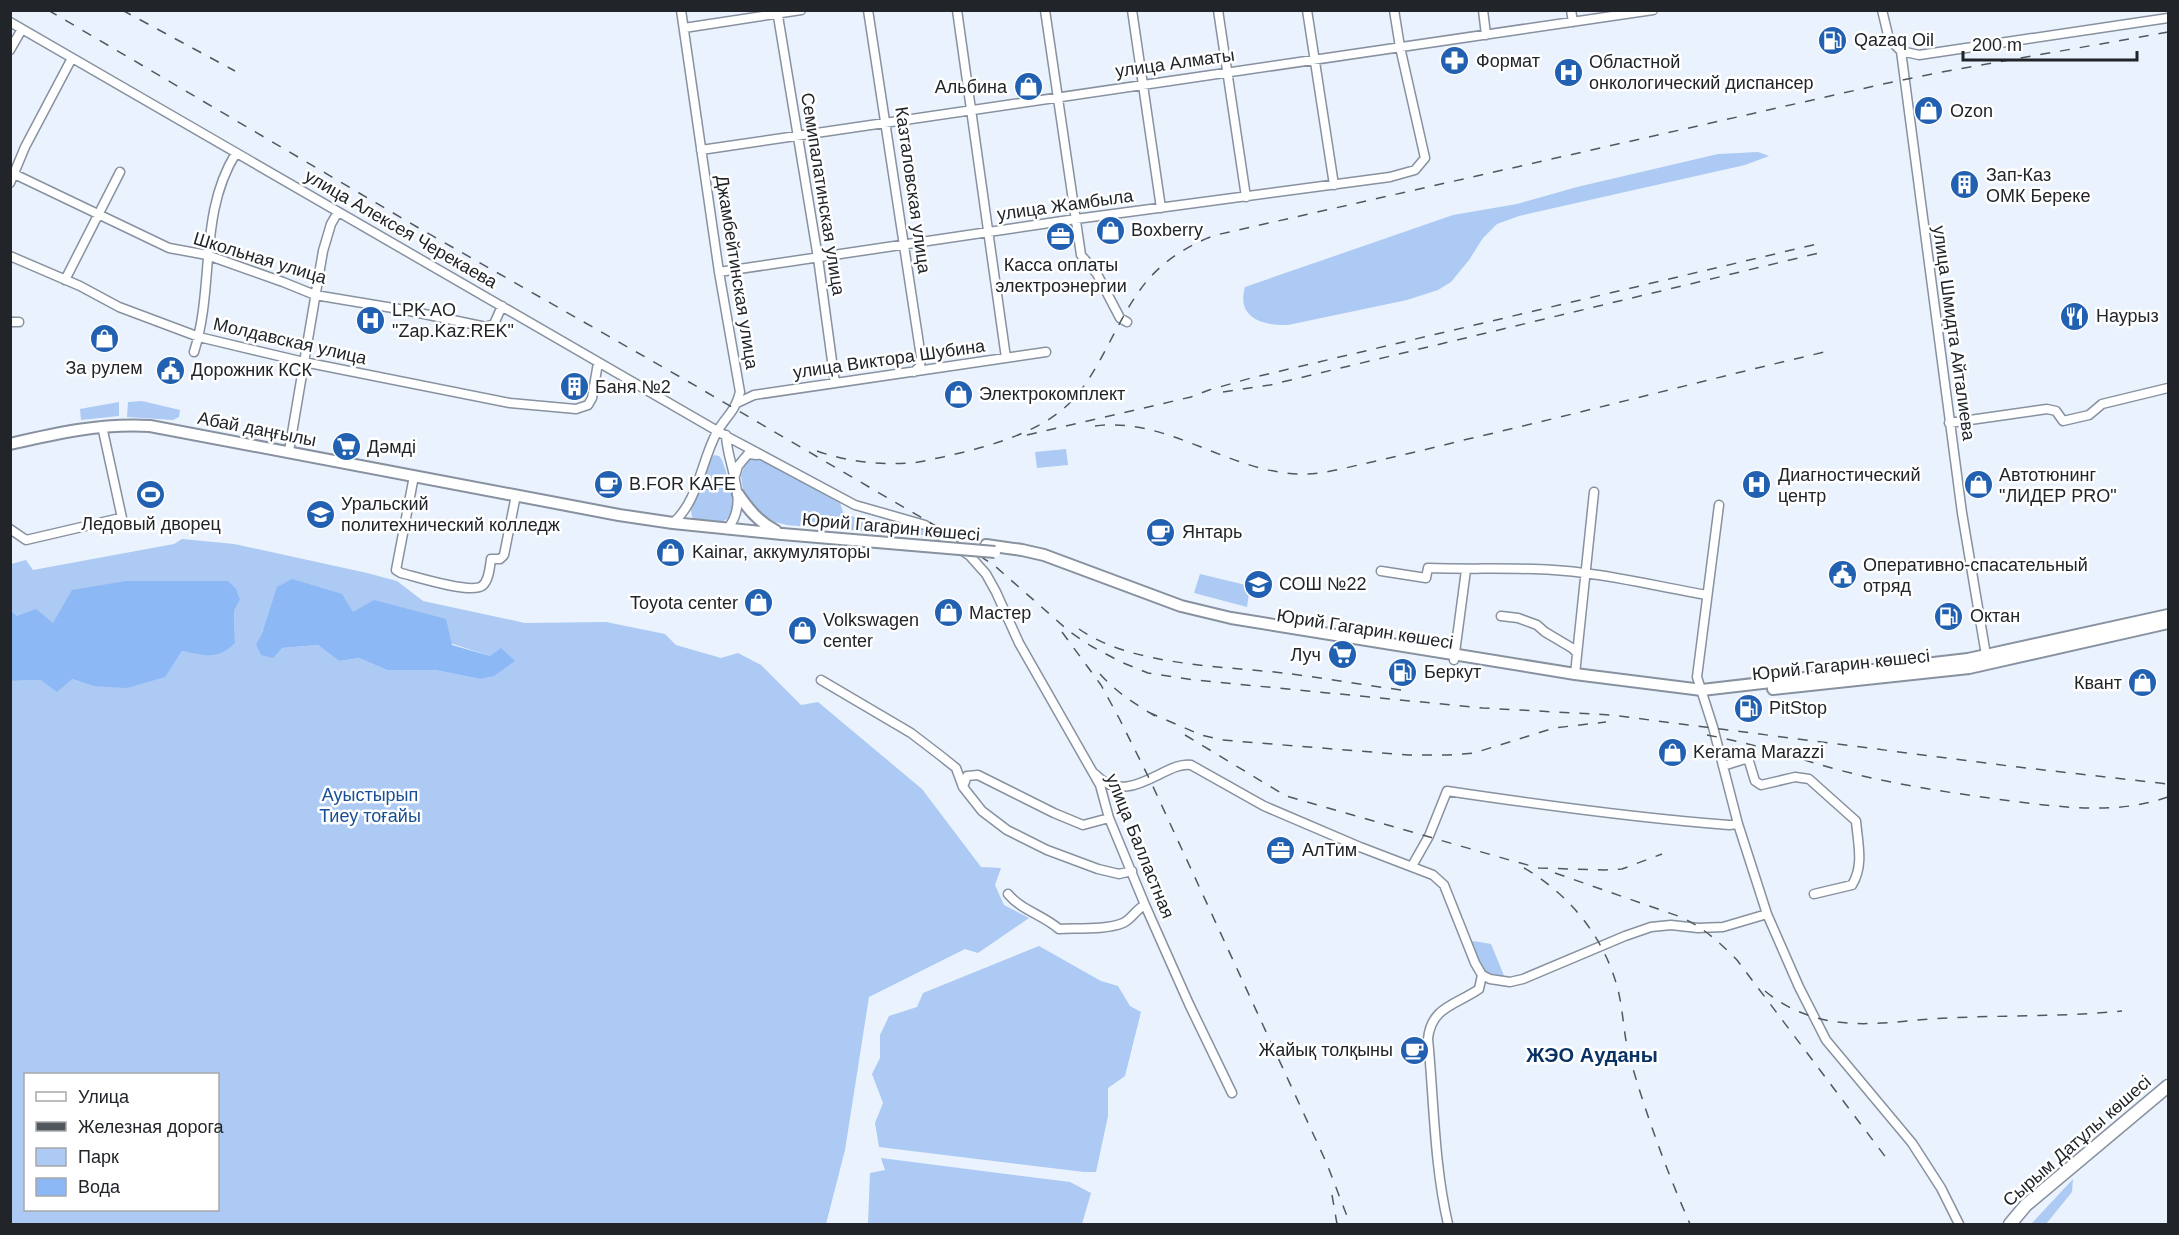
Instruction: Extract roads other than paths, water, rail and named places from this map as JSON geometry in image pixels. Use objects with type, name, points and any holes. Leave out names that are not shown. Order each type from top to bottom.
[{"type":"highway","name":"Сырым Датұлы көшесі","points":[[2010,1224],[2030,1201],[2169,1086]]},
{"type":"main road","name":"Абай даңғылы","points":[[10,444],[102,426],[123,424],[150,426],[619,515],[782,534]]},
{"type":"main road","points":[[738,494],[764,525],[782,534]]},
{"type":"main road","name":"Юрий Гагарин көшесі","points":[[782,534],[991,548],[1040,560],[1159,605],[1208,620],[1702,693]]},
{"type":"main road","name":"Юрий Гагарин көшесі","points":[[1455,657],[1620,686],[1702,693],[1969,668],[1987,660],[2169,615]]},
{"type":"main road","name":"Юрий Гагарин көшесі","points":[[1987,660],[2169,623]]},
{"type":"street","name":"Джамбейтинская улица","points":[[681,10],[719,272],[734,369],[740,392],[737,403]]},
{"type":"street","points":[[684,28],[801,10]]},
{"type":"street","name":"Казталовская улица","points":[[868,10],[921,357],[920,366],[914,372]]},
{"type":"street","points":[[957,10],[1006,358]]},
{"type":"street","points":[[1046,10],[1081,255],[1097,274],[1120,318],[1127,322]]},
{"type":"street","points":[[1132,10],[1161,208]]},
{"type":"street","points":[[1218,10],[1246,197]]},
{"type":"street","points":[[1307,10],[1334,185]]},
{"type":"street","points":[[1394,10],[1400,47]]},
{"type":"street","points":[[1483,10],[1486,35]]},
{"type":"street","points":[[1571,10],[1573,22]]},
{"type":"street","name":"улица Алматы","points":[[701,150],[1653,10]]},
{"type":"street","name":"улица Шмидта Айталиева","points":[[1882,10],[1889,39],[1901,51],[1949,423],[1987,660]]},
{"type":"street","name":"Семипалатинская улица","points":[[777,12],[818,258],[836,383]]},
{"type":"street","points":[[1901,51],[1919,55],[2169,18]]},
{"type":"street","name":"улица Алексея Черекаева","points":[[10,22],[717,431],[855,506],[926,525],[969,556]]},
{"type":"street","points":[[10,50],[22,29]]},
{"type":"street","name":"улица Жамбыла","points":[[719,272],[1076,219],[1390,177],[1415,170],[1425,158],[1400,47]]},
{"type":"street","points":[[10,183],[25,147],[72,58]]},
{"type":"street","points":[[194,352],[199,337],[207,278],[207,255],[212,219],[220,187],[236,153]]},
{"type":"street","name":"Школьная улица","points":[[13,172],[169,248],[207,255],[315,295],[405,310],[486,327],[494,324],[502,306]]},
{"type":"street","points":[[65,280],[120,172]]},
{"type":"street","points":[[288,451],[323,251],[338,212]]},
{"type":"street","name":"Молдавская улица","points":[[10,256],[120,307],[199,337],[304,362],[510,403],[576,409],[588,405],[592,398],[598,363]]},
{"type":"street","name":"улица Виктора Шубина","points":[[737,403],[754,395],[1046,352]]},
{"type":"street","points":[[1949,423],[2047,409],[2056,411],[2063,422],[2089,415],[2102,404],[2169,388]]},
{"type":"street","points":[[673,523],[687,506],[717,431],[729,418],[737,403]]},
{"type":"street","points":[[727,529],[735,516],[738,494],[726,436],[729,418]]},
{"type":"street","points":[[11,530],[26,540],[119,519],[102,426]]},
{"type":"street","points":[[734,479],[742,459],[748,454],[762,455]]},
{"type":"street","points":[[414,476],[396,570],[463,587],[482,586],[486,582],[492,559],[500,559],[504,555],[516,495]]},
{"type":"street","points":[[1575,674],[1594,492]]},
{"type":"street","points":[[1719,505],[1697,677],[1713,727],[1738,824],[1767,914],[1809,1008],[1826,1040],[1912,1143],[1941,1188],[1959,1224]]},
{"type":"street","name":"улица Балластная","points":[[969,556],[979,565],[996,592],[1019,643],[1100,785],[1109,818],[1145,905],[1232,1093]]},
{"type":"street","points":[[1381,571],[1426,578],[1428,568],[1467,570],[1513,568],[1585,573],[1707,595]]},
{"type":"street","points":[[1455,657],[1467,570]]},
{"type":"street","points":[[1501,616],[1518,618],[1537,625],[1577,653]]},
{"type":"street","points":[[821,680],[911,733],[956,768],[963,787],[982,811],[1007,830],[1029,842],[1098,869],[1119,874],[1131,871]]},
{"type":"street","points":[[1722,766],[1748,758],[1755,781],[1761,784],[1795,777],[1809,779],[1856,821],[1860,868],[1852,885],[1814,894]]},
{"type":"street","points":[[1088,764],[1097,777],[1107,783],[1126,786],[1150,780],[1186,764],[1191,765],[1264,806],[1360,847],[1433,874],[1444,885],[1475,963],[1482,975],[1491,979],[1510,982],[1540,973],[1651,927],[1671,925],[1723,927],[1767,914]]},
{"type":"street","points":[[963,787],[968,776],[978,775],[1083,825],[1109,818]]},
{"type":"street","points":[[1412,866],[1430,836],[1447,791],[1539,806],[1656,819],[1738,824]]},
{"type":"street","points":[[1008,894],[1016,904],[1049,920],[1059,929],[1112,926],[1124,923],[1138,908],[1145,905]]},
{"type":"street","points":[[1448,1224],[1442,1200],[1436,1145],[1428,1039],[1430,1026],[1442,1010],[1479,989],[1482,975]]},
{"type":"water","points":[[292,579],[342,594],[353,612],[374,600],[446,619],[452,645],[490,656],[501,648],[515,661],[494,676],[480,679],[435,670],[387,670],[359,658],[339,661],[318,645],[282,648],[273,658],[261,655],[256,644],[263,631],[277,587]]},
{"type":"water","points":[[126,581],[228,581],[236,589],[240,600],[234,611],[235,643],[222,652],[210,655],[182,651],[165,677],[127,688],[93,686],[72,679],[57,692],[41,680],[11,681],[11,611],[17,616],[36,609],[53,623],[72,590]]},
{"type":"railway","points":[[48,10],[417,227],[941,529],[996,567],[1070,632],[1121,662],[1148,673],[1195,680],[1483,708],[1611,715],[2168,784]]},
{"type":"railway","points":[[122,10],[235,71]]},
{"type":"railway","points":[[817,451],[864,462],[911,463],[997,443],[1050,419],[1064,408],[1086,383],[1131,303],[1155,272],[1184,250],[1216,235],[1883,84],[2168,32]]},
{"type":"railway","points":[[1027,435],[1191,397],[1251,378],[1817,244]]},
{"type":"railway","points":[[1223,392],[1270,385],[1819,253]]},
{"type":"railway","points":[[1095,426],[1122,425],[1149,429],[1251,466],[1278,472],[1319,473],[1429,449],[1829,351]]},
{"type":"railway","points":[[1079,629],[1101,642],[1153,658],[1292,674],[1401,690]]},
{"type":"railway","points":[[1062,632],[1101,685],[1150,780],[1327,1164],[1350,1224]]},
{"type":"railway","points":[[1100,674],[1119,692],[1155,716]]},
{"type":"railway","points":[[1148,712],[1201,735],[1222,740],[1408,755],[1474,753],[1554,728],[1606,722]]},
{"type":"railway","points":[[1185,735],[1286,796],[1539,868],[1622,869],[1662,854]]},
{"type":"railway","points":[[1707,735],[1884,781],[1996,799],[2057,806],[2113,808],[2168,797]]},
{"type":"railway","points":[[1524,868],[1556,890],[1570,904],[1603,950],[1617,986],[1628,1053],[1637,1083],[1665,1164],[1690,1224]]},
{"type":"railway","points":[[1555,873],[1678,916],[1695,924],[1716,940],[1737,960],[1890,1163]]},
{"type":"railway","points":[[1765,991],[1780,1002],[1805,1014],[1822,1019],[1860,1024],[2122,1011]]},
{"type":"railway","points":[[1332,1195],[1337,1224]]},
{"type":"place","name":"Qazaq Oil","points":[[1833,40]]},
{"type":"place","name":"Формат","points":[[1455,61]]},
{"type":"place","name":"Областной онкологический диспансер","points":[[1568,72]]},
{"type":"place","name":"Альбина","points":[[1028,87]]},
{"type":"place","name":"Ozon","points":[[1929,111]]},
{"type":"place","name":"Зап-Каз ОМК Береке","points":[[1965,185]]},
{"type":"place","name":"Boxberry","points":[[1110,230]]},
{"type":"place","name":"Касса оплаты электроэнергии","points":[[1061,236]]},
{"type":"place","name":"Наурыз","points":[[2075,316]]},
{"type":"place","name":"LPK AO \"Zap.Kaz.REK\"","points":[[371,320]]},
{"type":"place","name":"За рулем","points":[[104,339]]},
{"type":"place","name":"Дорожник КСК","points":[[170,370]]},
{"type":"place","name":"Баня №2","points":[[574,387]]},
{"type":"place","name":"Электрокомплект","points":[[958,394]]},
{"type":"place","name":"Дəмді","points":[[346,447]]},
{"type":"place","name":"B.FOR KAFE","points":[[608,484]]},
{"type":"place","name":"Диагностический центр","points":[[1757,485]]},
{"type":"place","name":"Автотюнинг \"ЛИДЕР PRO\"","points":[[1978,485]]},
{"type":"place","name":"Ледовый дворец","points":[[151,495]]},
{"type":"place","name":"Уральский политехнический колледж","points":[[320,514]]},
{"type":"place","name":"Янтарь","points":[[1161,532]]},
{"type":"place","name":"Kainar, аккумуляторы","points":[[671,552]]},
{"type":"place","name":"Оперативно-спасательный отряд","points":[[1842,575]]},
{"type":"place","name":"СОШ №22","points":[[1258,584]]},
{"type":"place","name":"Toyota center","points":[[759,603]]},
{"type":"place","name":"Мастер","points":[[948,613]]},
{"type":"place","name":"Октан","points":[[1949,616]]},
{"type":"place","name":"Volkswagen center","points":[[802,630]]},
{"type":"place","name":"Луч","points":[[1342,655]]},
{"type":"place","name":"Беркут","points":[[1403,672]]},
{"type":"place","name":"Квант","points":[[2143,683]]},
{"type":"place","name":"PitStop","points":[[1748,708]]},
{"type":"place","name":"Kerama Marazzi","points":[[1672,752]]},
{"type":"place","name":"АлТим","points":[[1281,850]]},
{"type":"place","name":"Жайық толқыны","points":[[1414,1050]]},
{"type":"district","name":"ЖЭО Ауданы","points":[[1592,1055]]},
{"type":"park label","name":"Ауыстырып Тиеу тоғайы","points":[[370,805]]}]
